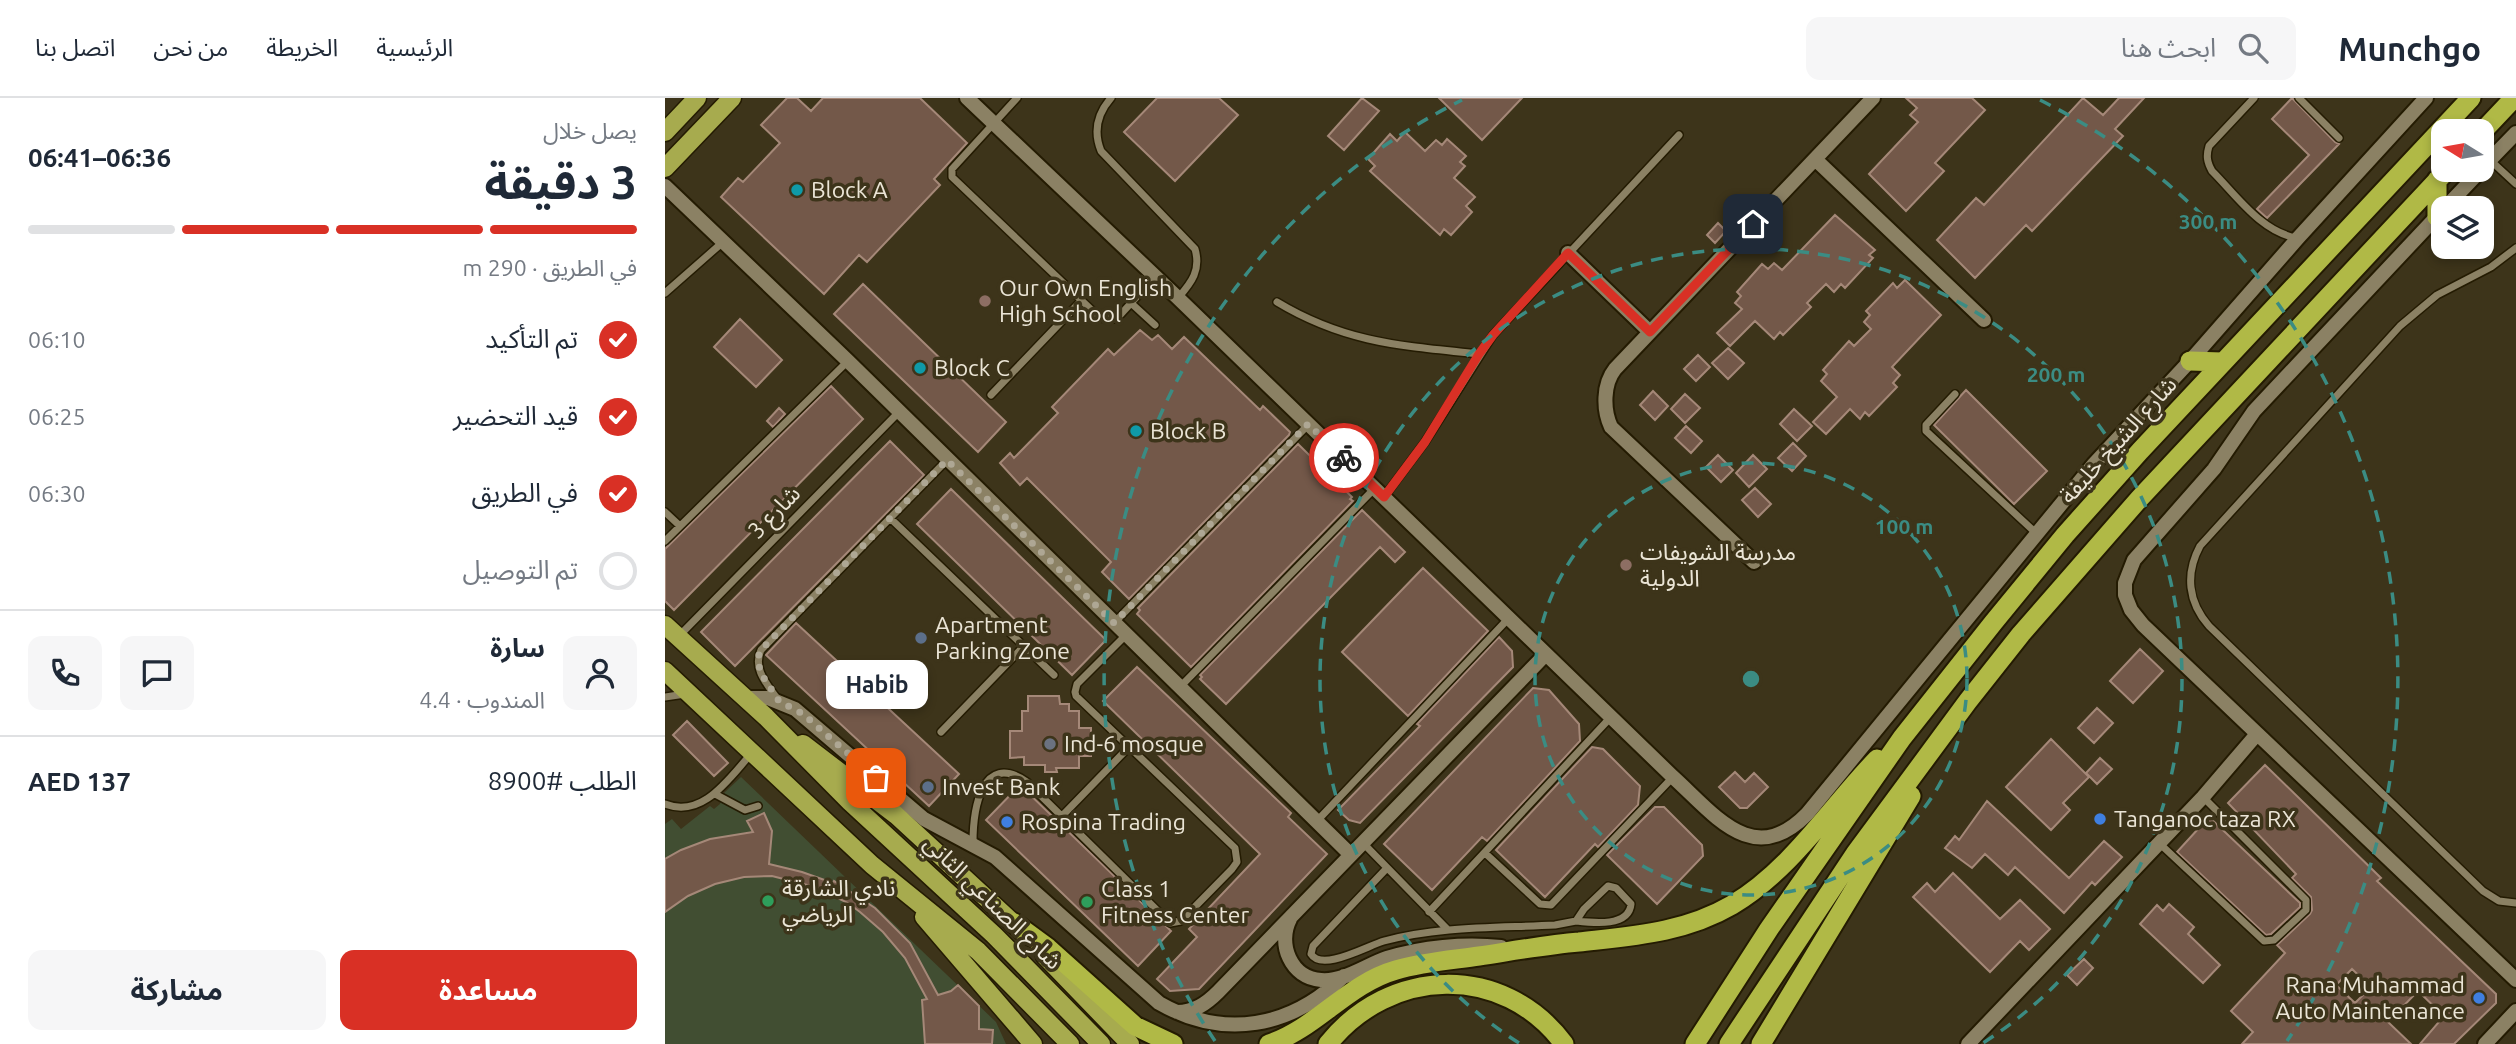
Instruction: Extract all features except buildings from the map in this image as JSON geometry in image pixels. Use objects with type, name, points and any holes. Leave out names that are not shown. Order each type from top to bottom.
[{"type":"highway","name":"شارع الشيخ خليفة","points":[[1695,1044],[1769,929],[1902,738],[2065,535],[2222,362],[2471,98]]},
{"type":"highway","points":[[2494,119],[2514,98]]},
{"type":"highway","points":[[1729,1044],[1855,854],[2021,634],[2083,562],[2436,182]]},
{"type":"highway","points":[[2190,361],[2222,362]]},
{"type":"highway","points":[[1269,1044],[1309,1024],[1370,979],[1394,970],[1517,949],[1651,934],[1707,918],[1756,888],[1778,868],[1859,777],[1902,738]]},
{"type":"highway","points":[[1761,1044],[1911,797],[1917,783],[1918,768]]},
{"type":"highway","points":[[1014,923],[1048,948],[1126,1019],[1152,1036],[1173,1044]]},
{"type":"highway","points":[[1328,1044],[1340,1028],[1379,1000],[1425,985],[1448,984],[1471,986],[1517,1002],[1538,1017],[1563,1044]]},
{"type":"main road","points":[[665,132],[697,98]]},
{"type":"main road","points":[[665,167],[732,98]]},
{"type":"main road","name":"شارع الصناعي الثاني","points":[[671,631],[766,717],[821,775],[994,935],[1101,1044]]},
{"type":"main road","name":"شارع الصناعي الثاني","points":[[665,671],[872,864],[978,951],[1070,1044]]},
{"type":"main road","points":[[766,717],[895,815],[1014,923],[1130,1044]]},
{"type":"main road","points":[[872,864],[912,903],[1033,1044]]},
{"type":"street","points":[[967,98],[1178,298],[1673,777],[1720,820],[1741,834],[1766,838],[1782,834],[1795,826],[2095,464],[2426,98]]},
{"type":"street","points":[[1755,562],[1616,433],[1608,420],[1606,387],[1611,374],[1873,98]]},
{"type":"street","points":[[2494,156],[2516,133]]},
{"type":"street","points":[[1815,159],[1984,320]]},
{"type":"street","points":[[2457,196],[2469,182]]},
{"type":"street","points":[[665,186],[848,361],[1351,855]]},
{"type":"street","points":[[2431,224],[2254,411],[2214,469],[2134,560],[2125,583],[2125,595],[2131,610],[2143,625],[2516,980]]},
{"type":"street","points":[[1568,253],[1650,332]]},
{"type":"street","points":[[1175,1012],[1187,1012],[1209,1001],[1545,656]]},
{"type":"street","points":[[745,698],[779,701],[803,714],[923,819],[949,834],[973,843],[1006,865],[1159,1003],[1175,1012],[1215,1024],[1257,1023],[1277,1018],[1314,1001],[1344,976]]},
{"type":"street","points":[[1968,1044],[2203,797],[2257,734]]},
{"type":"street","points":[[1295,912],[1285,932],[1287,955],[1293,965],[1311,978],[1322,980],[1344,976],[1411,952],[1477,945],[1517,949]]},
{"type":"street","points":[[2485,1044],[2516,1011]]},
{"type":"lane","points":[[1017,98],[953,169],[952,177],[1100,318],[1115,319],[1155,277]]},
{"type":"lane","points":[[1111,98],[1097,121],[1101,151],[1195,249],[1197,271],[1178,298]]},
{"type":"lane","points":[[2254,98],[2210,146],[2208,163],[2212,171],[2264,223],[2280,233],[2298,238]]},
{"type":"lane","points":[[2299,98],[2339,138]]},
{"type":"lane","points":[[1180,688],[1379,492],[1425,442],[1479,354],[1510,316],[1679,135]]},
{"type":"lane","points":[[2494,172],[2516,184]]},
{"type":"lane","points":[[665,293],[723,241]]},
{"type":"lane","points":[[2516,248],[2491,267],[2437,295],[2400,326],[2206,539],[2195,555],[2190,576],[2192,598],[2209,626],[2483,891],[2499,901],[2516,903]]},
{"type":"lane","points":[[991,395],[1081,301]]},
{"type":"lane","points":[[1277,302],[1321,326],[1369,341],[1479,354]]},
{"type":"lane","points":[[1131,303],[1155,325]]},
{"type":"lane","points":[[665,541],[848,361]]},
{"type":"lane","points":[[1955,394],[1926,425],[1926,430],[2036,534]]},
{"type":"lane","name":"شارع 3","points":[[671,631],[898,413]]},
{"type":"lane","points":[[1114,623],[1308,424]]},
{"type":"lane","points":[[779,701],[760,672],[758,657],[761,650],[947,460]]},
{"type":"lane","points":[[665,512],[680,526]]},
{"type":"lane","points":[[890,518],[1054,675]]},
{"type":"lane","points":[[1317,821],[1508,620]]},
{"type":"lane","points":[[973,843],[975,819],[984,785],[999,773],[1018,776],[1063,815],[1170,923],[1181,921],[1232,869],[1238,855],[1235,848],[1079,699],[1075,692],[1077,684],[1126,635]]},
{"type":"lane","points":[[941,732],[1024,646]]},
{"type":"lane","points":[[665,697],[689,693]]},
{"type":"lane","points":[[1429,912],[1610,718]]},
{"type":"lane","points":[[1063,815],[1129,747]]},
{"type":"lane","points":[[665,804],[687,807],[698,804],[715,794],[753,753]]},
{"type":"lane","points":[[1485,853],[1540,904],[1552,905],[1673,777]]},
{"type":"lane","points":[[715,794],[745,810],[758,806]]},
{"type":"lane","points":[[2159,843],[2264,941],[2274,940],[2306,910],[2306,900],[2203,797]]},
{"type":"lane","points":[[1363,843],[1448,930]]},
{"type":"lane","points":[[1387,868],[1313,946],[1313,958],[1320,962],[1330,961],[1383,942],[1448,930],[1621,920],[1630,911],[1631,904],[1616,888],[1608,886],[1584,909],[1576,921]]},
{"type":"green space","name":"نادي الشارقة الرياضي","points":[[741,777],[996,1022],[1006,1044],[665,1044],[665,824],[672,819],[681,829],[710,806],[714,809],[720,804],[724,793]]},
{"type":"way so far","points":[[876,778],[803,714],[779,701],[760,672],[758,657],[761,650],[947,460],[1114,623],[1308,424],[1344,458]]},
{"type":"place","name":"Block A","points":[[797,190]]},
{"type":"place","name":"Our Own English High School","points":[[985,301]]},
{"type":"place","name":"Block C","points":[[920,368]]},
{"type":"place","name":"Block B","points":[[1136,431]]},
{"type":"place","name":"مدرسة الشويفات الدولية","points":[[1626,565]]},
{"type":"place","name":"Apartment Parking Zone","points":[[921,638]]},
{"type":"place","name":"Ind-6 mosque","points":[[1050,744]]},
{"type":"place","name":"Habib","points":[[876,778]]},
{"type":"place","name":"Invest Bank","points":[[928,787]]},
{"type":"place","name":"Tanganoc taza RX","points":[[2100,819]]},
{"type":"place","name":"Rospina Trading","points":[[1007,822]]},
{"type":"place","name":"نادي الشارقة الرياضي","points":[[768,901]]},
{"type":"place","name":"Class 1 Fitness Center","points":[[1087,902]]},
{"type":"place","name":"Rana Muhammad Auto Maintenance","points":[[2479,998]]},
{"type":"route","points":[[1344,458],[1384,497],[1425,442],[1493,335],[1568,253],[1650,332],[1753,224]]}]
